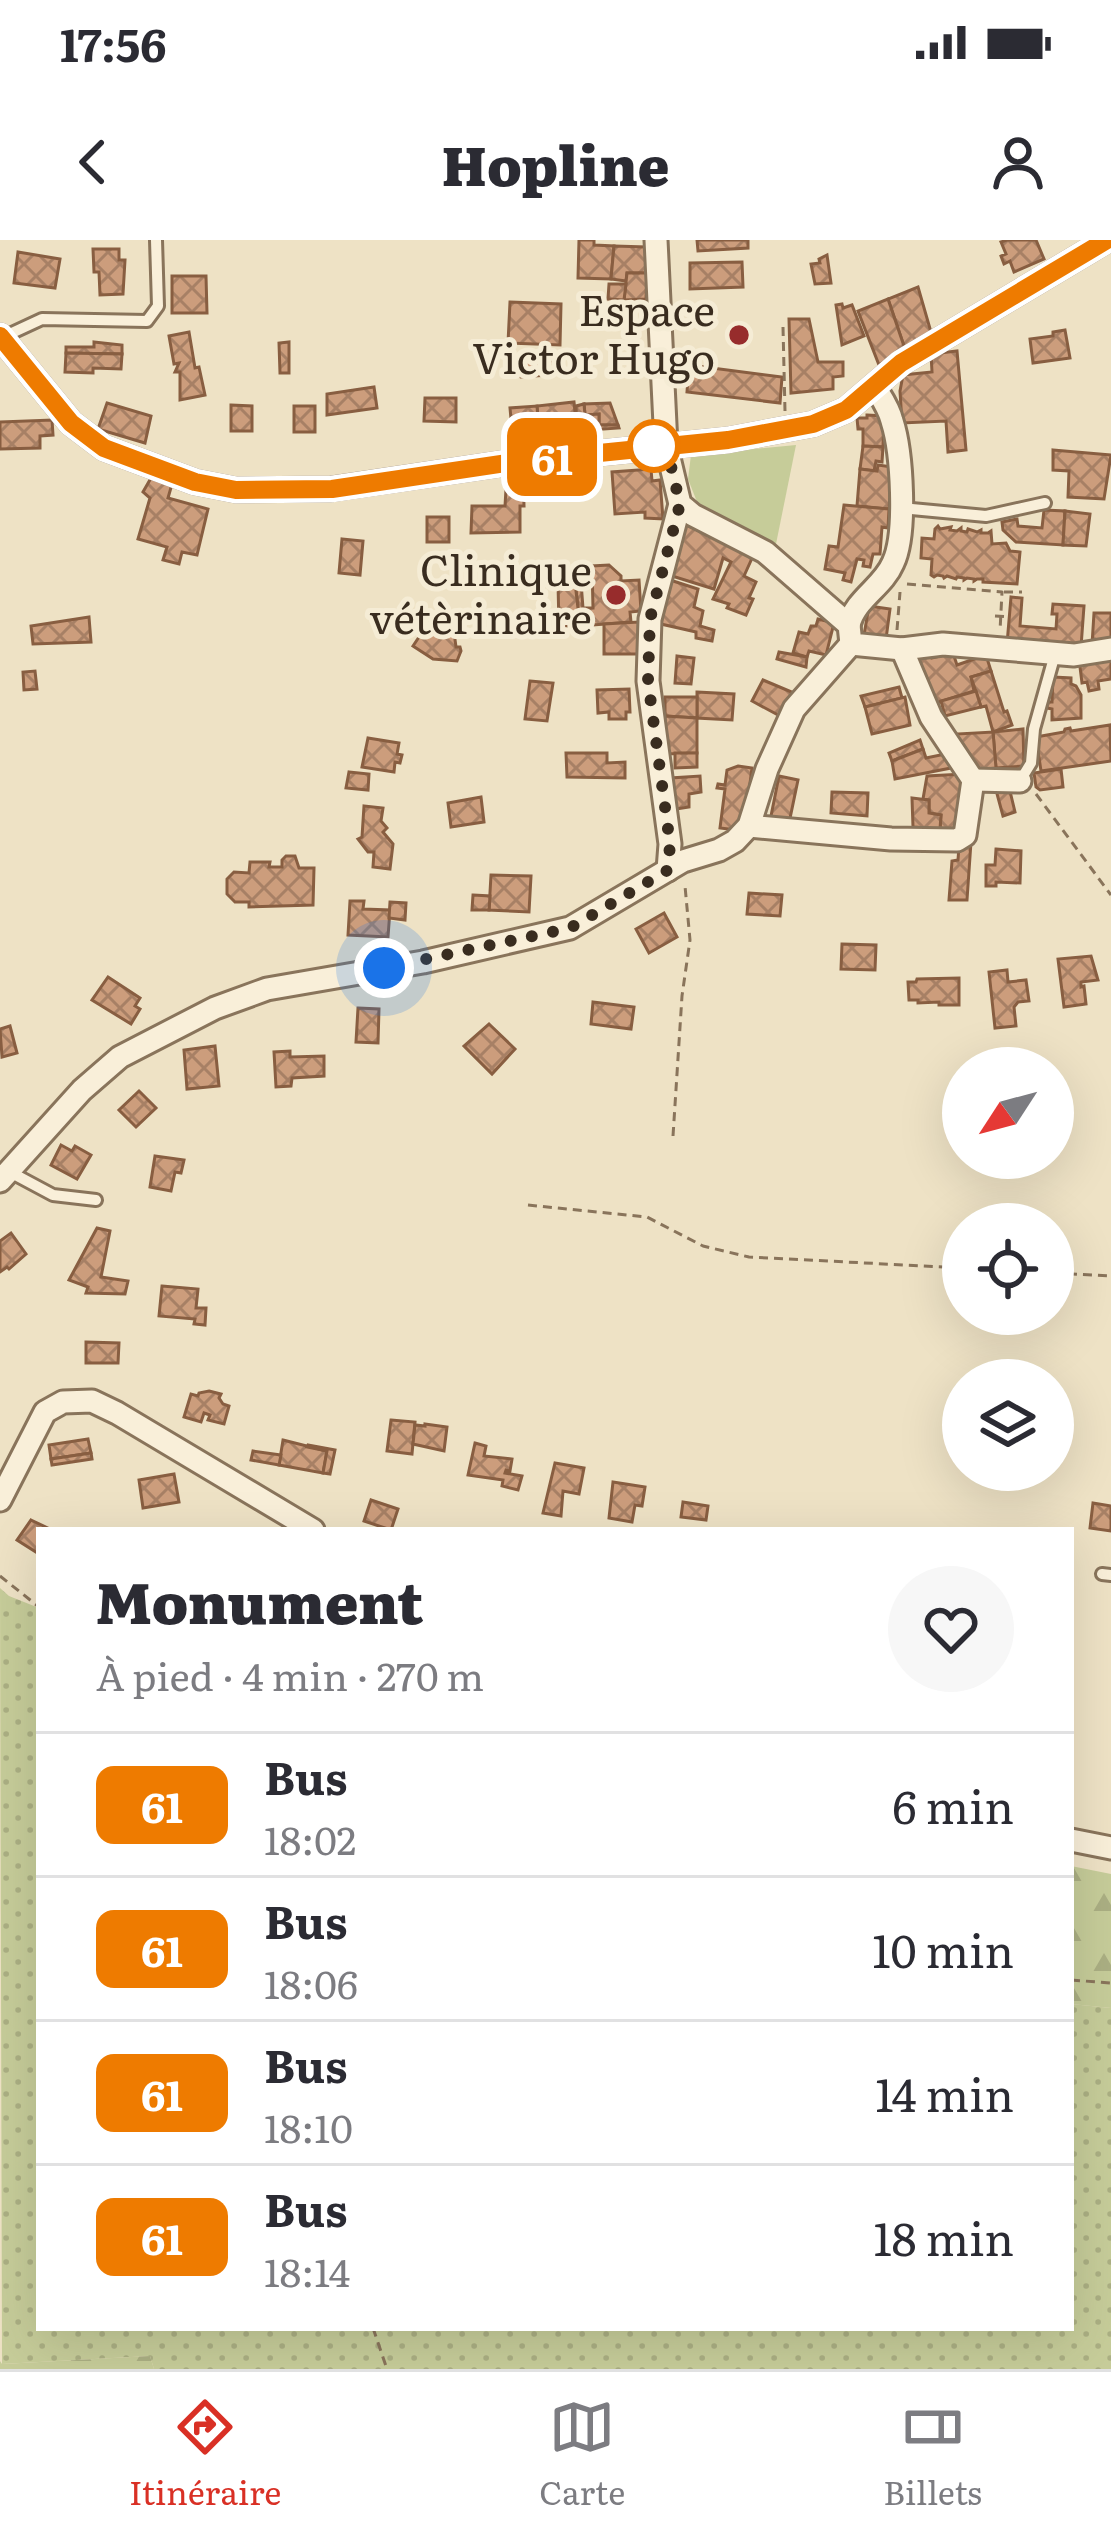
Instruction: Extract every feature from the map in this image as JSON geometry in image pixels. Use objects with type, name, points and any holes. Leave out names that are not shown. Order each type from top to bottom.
[{"type":"street","points":[[656,240],[666,445],[680,504],[650,619],[648,681],[675,865]]},
{"type":"street","points":[[1,337],[71,423],[104,448],[195,482],[236,490],[332,489],[520,461],[728,440],[813,424],[846,410],[901,363],[1107,240]]},
{"type":"street","points":[[2,1173],[120,1057],[214,1008],[267,989],[423,962],[570,928],[675,865],[735,842],[749,826],[766,769],[794,709],[850,635],[855,609],[895,562],[901,476],[893,422],[875,387]]},
{"type":"street","points":[[680,504],[765,552],[850,635],[902,649],[943,644],[1074,655],[1111,649]]},
{"type":"street","points":[[749,826],[891,839],[956,840],[965,835],[973,779],[931,717],[902,649]]},
{"type":"street","points":[[973,779],[1020,781]]},
{"type":"street","points":[[0,1500],[45,1412],[62,1402],[92,1401],[308,1527]]},
{"type":"street","points":[[1074,1841],[1111,1848]]},
{"type":"lane","points":[[1,337],[41,319],[147,321],[158,306],[156,240]]},
{"type":"lane","points":[[902,508],[986,516],[1045,502]]},
{"type":"lane","points":[[1020,781],[1031,764],[1034,729],[1055,654]]},
{"type":"lane","points":[[2,1173],[53,1195],[97,1200]]},
{"type":"path","points":[[783,327],[785,431]]},
{"type":"path","points":[[902,649],[897,636],[901,584],[1022,592]]},
{"type":"path","points":[[998,650],[1002,592]]},
{"type":"path","points":[[998,617],[1010,617]]},
{"type":"path","points":[[1020,781],[1041,798],[1111,895]]},
{"type":"path","points":[[673,1136],[690,940],[675,865]]},
{"type":"path","points":[[528,1205],[647,1217],[703,1246],[749,1257],[942,1267]]},
{"type":"path","points":[[1074,1274],[1111,1276]]},
{"type":"path","points":[[0,1576],[36,1604]]},
{"type":"path","points":[[1074,1979],[1111,1983]]},
{"type":"path","points":[[374,2331],[387,2369]]},
{"type":"green space","points":[[796,445],[776,544],[699,507],[688,479],[691,455]]},
{"type":"green space","points":[[0,1588],[36,1607],[36,2331],[1074,2331],[1074,2004],[1111,2008],[1111,2369],[154,2369],[150,2356],[2,2364]]},
{"type":"green space","points":[[1074,1867],[1111,1874],[1111,2008],[1074,2004]]},
{"type":"green space","points":[[150,2356],[154,2369],[0,2369],[0,2361]]},
{"type":"building","points":[[579,240],[614,246],[611,279],[578,278]]},
{"type":"building","points":[[697,240],[748,240],[748,248],[698,251]]},
{"type":"building","points":[[1036,240],[1044,259],[1014,272],[1010,261],[1004,264],[1001,256],[1006,254],[1001,242]]},
{"type":"building","points":[[614,246],[646,247],[647,273],[627,273],[626,281],[611,279]]},
{"type":"building","points":[[93,249],[119,249],[119,260],[125,260],[123,294],[100,295]]},
{"type":"building","points":[[18,252],[60,259],[55,288],[14,283]]},
{"type":"building","points":[[827,255],[831,283],[815,284],[811,264]]},
{"type":"building","points":[[742,262],[743,287],[690,289],[690,263]]},
{"type":"building","points":[[627,273],[647,273],[646,299],[624,300]]},
{"type":"building","points":[[172,276],[206,276],[207,313],[172,313]]},
{"type":"building","points":[[609,284],[626,284],[624,300],[608,299]]},
{"type":"building","points":[[918,287],[931,332],[905,349],[888,299]]},
{"type":"building","points":[[888,299],[905,349],[879,365],[858,311]]},
{"type":"building","points":[[510,302],[561,304],[560,345],[508,343]]},
{"type":"building","points":[[836,305],[843,308],[852,305],[864,336],[842,345]]},
{"type":"building","points":[[789,319],[809,319],[818,362],[843,362],[843,376],[833,377],[833,389],[791,393]]},
{"type":"building","points":[[1065,330],[1070,358],[1033,363],[1030,339]]},
{"type":"building","points":[[189,332],[205,395],[180,400],[180,372],[175,372],[179,363],[174,364],[169,336]]},
{"type":"building","points":[[94,342],[122,345],[122,354],[66,353],[66,347],[94,347]]},
{"type":"building","points":[[289,342],[289,373],[280,373],[279,343]]},
{"type":"building","points":[[957,351],[966,450],[948,452],[946,421],[902,423],[900,391],[903,375],[932,372],[931,354]]},
{"type":"building","points":[[66,353],[122,354],[121,369],[65,372]]},
{"type":"building","points":[[561,358],[562,374],[521,377],[518,367],[525,366],[525,360]]},
{"type":"building","points":[[689,365],[782,377],[780,403],[687,392]]},
{"type":"building","points":[[374,387],[377,408],[327,415],[327,394]]},
{"type":"building","points":[[425,398],[456,398],[456,422],[424,421]]},
{"type":"building","points":[[574,402],[578,441],[540,444],[537,406]]},
{"type":"building","points":[[107,403],[151,416],[145,443],[98,429]]},
{"type":"building","points":[[610,403],[618,425],[599,425],[599,414],[585,415],[584,404]]},
{"type":"building","points":[[584,404],[585,415],[599,414],[599,425],[619,428],[577,431],[576,406]]},
{"type":"building","points":[[231,405],[252,406],[252,431],[231,431]]},
{"type":"building","points":[[294,406],[315,406],[315,432],[294,432]]},
{"type":"building","points":[[537,406],[540,444],[507,446],[506,431],[512,430],[510,408]]},
{"type":"building","points":[[884,416],[883,447],[863,446],[857,418]]},
{"type":"building","points":[[52,420],[53,435],[40,436],[40,448],[0,449],[0,422]]},
{"type":"building","points":[[863,446],[883,447],[882,462],[876,461],[874,471],[860,469]]},
{"type":"building","points":[[1053,450],[1111,455],[1104,499],[1068,497],[1069,471],[1053,470]]},
{"type":"building","points":[[878,465],[892,467],[889,509],[857,506],[860,469],[877,471]]},
{"type":"building","points":[[651,469],[652,481],[660,480],[663,519],[645,518],[645,512],[615,514],[612,472]]},
{"type":"building","points":[[523,471],[520,532],[471,533],[472,506],[505,506],[507,472]]},
{"type":"building","points":[[151,478],[172,484],[168,498],[208,509],[197,555],[182,552],[179,564],[163,560],[167,547],[138,539],[150,498],[143,492]]},
{"type":"building","points":[[844,505],[889,509],[880,554],[873,554],[870,567],[857,559],[851,582],[843,580],[845,573],[825,569],[829,546],[838,547]]},
{"type":"building","points":[[1044,510],[1065,511],[1063,545],[1016,542],[1003,530],[1002,522],[1017,519],[1018,526],[1042,528]]},
{"type":"building","points":[[1065,511],[1090,514],[1086,546],[1063,545]]},
{"type":"building","points":[[427,517],[449,517],[449,542],[427,542]]},
{"type":"building","points":[[686,525],[753,556],[744,576],[756,582],[746,615],[713,599],[731,562],[723,558],[714,589],[672,576]]},
{"type":"building","points":[[938,526],[991,531],[992,544],[1006,543],[1010,551],[1020,552],[1017,584],[931,575],[932,559],[921,558],[922,538],[934,539]]},
{"type":"building","points":[[342,539],[363,541],[360,575],[339,573]]},
{"type":"building","name":"Clinique vétèrinaire","points":[[609,565],[621,581],[639,580],[641,611],[630,612],[631,622],[580,626],[575,582],[581,582],[583,608],[593,608],[592,566]]},
{"type":"building","points":[[670,580],[698,589],[694,607],[703,611],[700,626],[714,630],[712,641],[661,624]]},
{"type":"building","points":[[575,582],[580,626],[559,626],[558,583]]},
{"type":"building","points":[[1011,597],[1022,598],[1020,626],[1056,629],[1053,604],[1084,606],[1081,647],[1007,644]]},
{"type":"building","points":[[869,606],[890,609],[886,639],[864,635]]},
{"type":"building","points":[[1094,613],[1111,613],[1111,642],[1092,645]]},
{"type":"building","points":[[89,617],[91,642],[33,644],[31,626]]},
{"type":"building","points":[[818,619],[834,623],[826,655],[793,653],[799,632],[808,634]]},
{"type":"building","points":[[639,622],[639,654],[604,654],[604,624]]},
{"type":"building","points":[[425,628],[439,637],[444,631],[454,632],[461,651],[457,661],[433,659],[413,646]]},
{"type":"building","points":[[779,652],[807,657],[806,667],[777,659]]},
{"type":"building","points":[[931,653],[932,658],[953,653],[957,665],[986,655],[991,671],[971,677],[974,691],[933,704],[919,662]]},
{"type":"building","points":[[1111,654],[1111,679],[1098,681],[1099,689],[1089,691],[1087,682],[1082,683],[1079,659]]},
{"type":"building","points":[[677,656],[694,658],[691,684],[675,683]]},
{"type":"building","points":[[35,671],[37,689],[24,690],[23,672]]},
{"type":"building","points":[[991,671],[1012,725],[993,732],[971,677]]},
{"type":"building","points":[[1053,677],[1071,678],[1081,695],[1081,718],[1052,720],[1047,702],[1052,702]]},
{"type":"building","points":[[763,680],[794,693],[780,716],[752,701]]},
{"type":"building","points":[[530,681],[553,683],[547,721],[525,719]]},
{"type":"building","points":[[899,687],[902,698],[865,707],[861,696]]},
{"type":"building","points":[[629,689],[626,719],[598,713],[597,690]]},
{"type":"building","points":[[976,691],[981,707],[945,716],[941,701]]},
{"type":"building","points":[[697,692],[734,694],[732,720],[697,718]]},
{"type":"building","points":[[665,697],[697,697],[697,718],[665,716]]},
{"type":"building","points":[[905,697],[910,725],[872,734],[865,707]]},
{"type":"building","points":[[665,716],[697,718],[697,753],[665,754]]},
{"type":"building","points":[[1110,725],[1111,761],[1041,771],[1036,737]]},
{"type":"building","points":[[1023,729],[1024,766],[996,768],[993,732]]},
{"type":"building","points":[[993,732],[996,768],[976,770],[956,734]]},
{"type":"building","points":[[368,738],[399,743],[397,754],[402,755],[394,772],[362,767]]},
{"type":"building","points":[[920,740],[923,749],[892,761],[889,753]]},
{"type":"building","points":[[923,749],[926,758],[945,754],[945,759],[953,758],[956,767],[895,779],[892,761]]},
{"type":"building","points":[[566,753],[607,753],[607,763],[625,762],[625,778],[567,777]]},
{"type":"building","points":[[675,753],[697,753],[697,767],[675,768]]},
{"type":"building","points":[[752,768],[748,799],[737,830],[720,828],[725,789],[717,788],[718,784],[725,785],[727,770]]},
{"type":"building","points":[[1061,769],[1063,787],[1036,787],[1034,773]]},
{"type":"building","points":[[349,772],[369,774],[368,790],[346,788]]},
{"type":"building","points":[[963,774],[957,830],[940,829],[941,815],[929,813],[929,800],[923,799],[927,776]]},
{"type":"building","points":[[700,776],[701,792],[689,794],[689,807],[676,809],[671,778]]},
{"type":"building","points":[[779,776],[798,780],[789,823],[770,821]]},
{"type":"building","points":[[1009,787],[1015,812],[1003,816],[996,790]]},
{"type":"building","points":[[832,792],[868,793],[867,816],[831,813]]},
{"type":"building","points":[[481,797],[484,822],[451,827],[448,803]]},
{"type":"building","points":[[912,798],[929,800],[929,813],[941,815],[940,829],[913,827]]},
{"type":"building","points":[[364,806],[383,808],[381,821],[387,828],[383,832],[393,844],[390,869],[373,867],[374,852],[368,852],[358,839]]},
{"type":"building","points":[[971,842],[967,900],[949,900],[952,861],[958,860],[959,846]]},
{"type":"building","points":[[996,849],[1021,851],[1020,883],[986,886],[986,865],[995,865]]},
{"type":"building","points":[[286,856],[295,856],[299,868],[314,868],[313,905],[249,907],[249,902],[235,902],[227,894],[227,879],[234,872],[249,873],[250,862],[282,867]]},
{"type":"building","points":[[491,875],[531,876],[529,912],[489,910]]},
{"type":"building","points":[[749,893],[782,895],[780,916],[747,914]]},
{"type":"building","points":[[473,895],[490,896],[489,910],[472,910]]},
{"type":"building","points":[[350,901],[364,901],[363,909],[390,910],[388,937],[348,935]]},
{"type":"building","points":[[390,902],[406,903],[405,920],[389,918]]},
{"type":"building","points":[[664,913],[677,937],[649,953],[636,929]]},
{"type":"building","points":[[842,944],[876,945],[875,970],[841,969]]},
{"type":"building","points":[[1091,956],[1098,980],[1081,982],[1086,1004],[1064,1007],[1058,959]]},
{"type":"building","points":[[1007,970],[1008,982],[1026,980],[1029,1001],[1014,1007],[1016,1026],[995,1028],[989,972]]},
{"type":"building","points":[[108,977],[140,998],[131,1024],[92,1000]]},
{"type":"building","points":[[959,978],[959,1005],[909,1000],[908,982]]},
{"type":"building","points":[[593,1002],[634,1007],[631,1029],[591,1024]]},
{"type":"building","points":[[358,1008],[379,1009],[378,1043],[356,1042]]},
{"type":"building","points":[[489,1024],[515,1049],[492,1074],[464,1046]]},
{"type":"building","points":[[10,1026],[17,1053],[2,1057],[0,1029]]},
{"type":"building","points":[[215,1046],[219,1086],[187,1089],[184,1050]]},
{"type":"building","points":[[290,1051],[290,1057],[324,1056],[324,1076],[292,1078],[291,1086],[276,1087],[274,1052]]},
{"type":"building","points":[[139,1091],[156,1108],[136,1127],[119,1110]]},
{"type":"building","points":[[61,1145],[91,1155],[77,1179],[51,1165]]},
{"type":"building","points":[[155,1156],[184,1160],[181,1173],[175,1172],[171,1191],[150,1187]]},
{"type":"building","points":[[97,1228],[110,1231],[101,1277],[128,1281],[125,1294],[86,1293],[88,1287],[69,1280]]},
{"type":"building","points":[[11,1233],[26,1254],[0,1272],[0,1241]]},
{"type":"building","points":[[162,1286],[198,1289],[196,1308],[206,1308],[205,1325],[194,1324],[195,1319],[159,1316]]},
{"type":"building","points":[[86,1342],[119,1343],[118,1363],[86,1363]]},
{"type":"building","points":[[191,1394],[221,1394],[223,1404],[229,1406],[224,1424],[208,1420],[210,1415],[204,1413],[201,1422],[184,1417]]},
{"type":"building","points":[[391,1420],[415,1422],[412,1454],[387,1451]]},
{"type":"building","points":[[415,1425],[447,1427],[444,1451],[413,1444]]},
{"type":"building","points":[[88,1439],[91,1453],[51,1459],[49,1445]]},
{"type":"building","points":[[283,1440],[327,1451],[323,1473],[279,1465]]},
{"type":"building","points":[[475,1443],[486,1446],[484,1456],[512,1459],[505,1473],[522,1476],[518,1490],[502,1486],[503,1480],[468,1475]]},
{"type":"building","points":[[308,1445],[335,1450],[330,1474],[323,1473],[327,1451]]},
{"type":"building","points":[[253,1451],[281,1455],[279,1465],[251,1460]]},
{"type":"building","points":[[91,1453],[92,1459],[52,1465],[51,1459]]},
{"type":"building","points":[[555,1463],[584,1468],[579,1494],[563,1491],[561,1516],[543,1513]]},
{"type":"building","points":[[174,1474],[179,1502],[143,1508],[139,1480]]},
{"type":"building","points":[[613,1482],[645,1487],[642,1506],[635,1505],[632,1522],[609,1518]]},
{"type":"building","points":[[371,1500],[398,1509],[392,1527],[364,1521]]},
{"type":"building","points":[[683,1502],[708,1506],[706,1520],[681,1517]]},
{"type":"building","points":[[1093,1503],[1111,1506],[1111,1531],[1090,1528]]},
{"type":"building","points":[[31,1520],[46,1527],[36,1527],[36,1552],[17,1540]]},
{"type":"bus line","name":"61","points":[[0,336],[71,423],[104,448],[195,482],[236,490],[332,489],[520,461],[728,440],[813,424],[846,410],[901,363],[1107,240]]},
{"type":"place","name":"Espace Victor Hugo","points":[[739,335]]},
{"type":"place","name":"Clinique vétèrinaire","points":[[616,595]]},
{"type":"route","points":[[384,968],[570,928],[668,870],[670,844],[648,681],[650,619],[680,504],[666,445],[654,446]]}]
